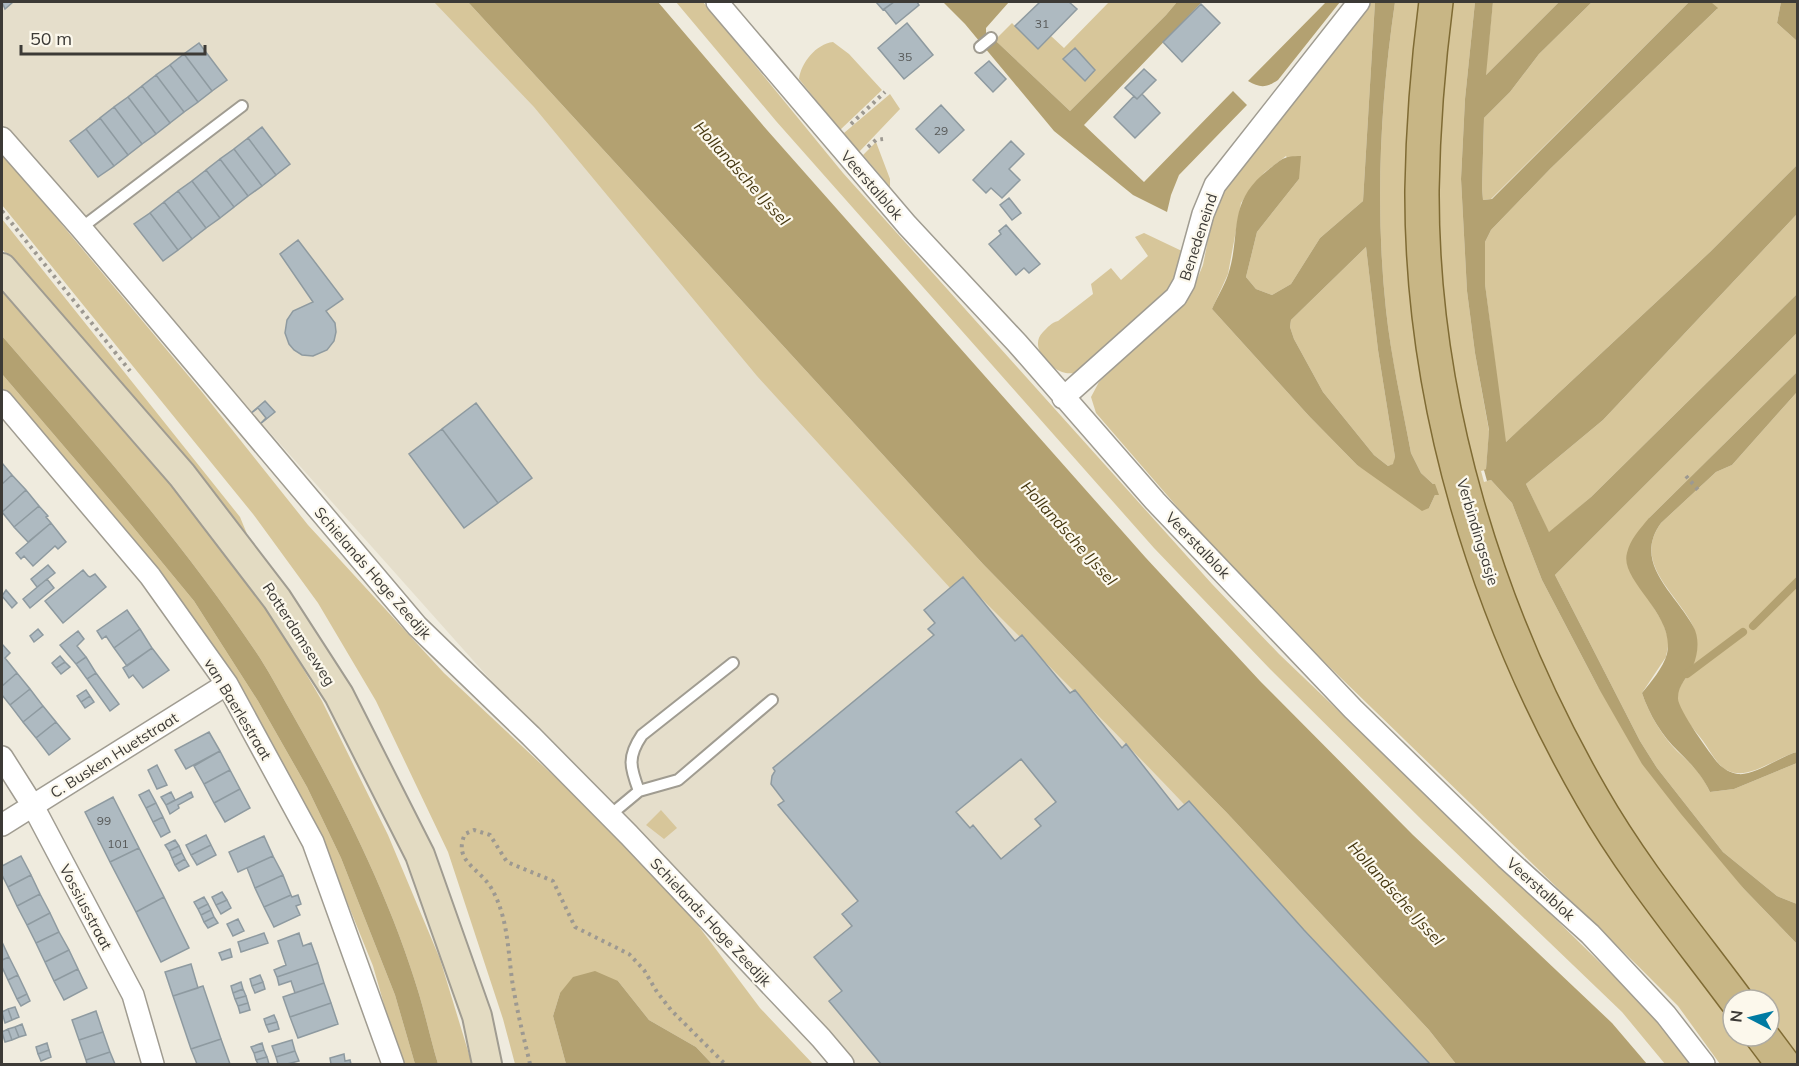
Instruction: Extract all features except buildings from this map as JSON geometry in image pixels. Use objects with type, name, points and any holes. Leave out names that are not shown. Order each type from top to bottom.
[{"type":"main road","name":"Verbindingsasje","points":[[1436,2],[1425,113],[1422,192],[1427,284],[1436,364],[1455,455],[1475,530],[1506,616],[1546,711],[1593,798],[1637,867],[1727,988]]},
{"type":"main road","name":"Rotterdamseweg","points":[[2,268],[182,475],[277,599],[339,695],[420,855],[477,1016],[487,1065]]},
{"type":"main road","points":[[1771,1048],[1783,1065]]},
{"type":"street","name":"Veerstalblok","points":[[717,2],[891,207],[1017,343],[1155,501],[1353,709],[1506,858],[1590,934],[1666,1015],[1704,1065]]},
{"type":"street","name":"Benedeneind","points":[[1063,398],[1176,297],[1184,283],[1203,214],[1215,185],[1359,2]]},
{"type":"street","name":"Schielands Hoge Zeedijk","points":[[2,138],[81,228],[417,626],[531,736],[609,816],[821,1038],[843,1065]]},
{"type":"street","name":"van Baerlestraat","points":[[2,401],[150,576],[227,684],[313,842],[393,1065]]},
{"type":"street","name":"C. Busken Huetstraat","points":[[2,825],[227,684]]},
{"type":"street","name":"Vossiusstraat","points":[[2,758],[33,806],[133,995],[153,1065]]},
{"type":"lane","points":[[980,47],[991,38]]},
{"type":"lane","points":[[81,228],[242,106]]},
{"type":"lane","points":[[639,791],[631,770],[632,750],[642,735],[733,663]]},
{"type":"lane","points":[[609,816],[639,791],[678,780],[772,700]]},
{"type":"path","points":[[862,113],[885,92]]},
{"type":"path","points":[[876,140],[883,139]]},
{"type":"path","points":[[1686,476],[1699,492]]},
{"type":"path","points":[[530,1065],[514,996],[503,913],[489,885],[461,855],[461,842],[465,834],[474,830],[490,835],[507,862],[553,881],[575,927],[629,954],[644,970],[671,1010],[725,1065]]},
{"type":"shaded area","points":[[2,2],[463,2],[1444,1064],[833,1064],[2,132]]},
{"type":"shaded area","points":[[434,2],[468,2],[983,564],[1228,814],[1429,1030],[1456,1064],[1414,1064],[1260,887],[1138,757],[968,585],[951,589],[757,376],[534,107]]},
{"type":"shaded area","points":[[676,2],[703,2],[843,173],[1212,584],[1279,654],[1635,997],[1691,1064],[1665,1064],[1622,1012],[1424,822],[1270,669],[1154,548],[776,121]]},
{"type":"shaded area","points":[[1109,2],[1177,2],[1070,111],[997,42],[993,42],[1012,23],[1038,49],[1051,36],[1064,48]]},
{"type":"shaded area","points":[[1364,2],[1375,2],[1363,201],[1320,238],[1291,284],[1272,295],[1256,289],[1246,277],[1257,232],[1299,179],[1286,156],[1265,172],[1241,203],[1228,274],[1212,309],[1357,465],[1429,508],[1435,495],[1438,495],[1433,484],[1421,473],[1411,453],[1388,328],[1380,194],[1383,117],[1395,2],[1419,2],[1410,113],[1427,394],[1635,891],[1721,1006],[1721,1048],[1753,1048],[1765,1064],[1720,1064],[1678,1006],[1243,583],[1096,413],[1091,397],[1099,382],[1182,304],[1193,289],[1203,265],[1214,209],[1230,175]]},
{"type":"shaded area","points":[[1451,2],[1475,2],[1465,99],[1461,179],[1467,291],[1489,431],[1486,470],[1481,471],[1484,482],[1491,480],[1512,503],[1542,580],[1598,687],[1744,889],[1797,944],[1797,1062],[1781,1040],[1781,988],[1743,988],[1628,827],[1574,733],[1540,662],[1511,589],[1487,515],[1467,439],[1452,362],[1443,284],[1438,206],[1444,78]]},
{"type":"shaded area","points":[[1493,2],[1559,2],[1485,76]]},
{"type":"shaded area","points":[[1592,2],[1689,2],[1491,199],[1483,200],[1484,118],[1510,92],[1539,54]]},
{"type":"shaded area","points":[[1711,2],[1781,2],[1777,23],[1797,41],[1797,165],[1710,252],[1505,443],[1485,284],[1485,242],[1491,230],[1551,168],[1717,9]]},
{"type":"shaded area","points":[[833,42],[849,54],[882,90],[840,130],[799,79],[810,55],[821,46]]},
{"type":"shaded area","points":[[890,94],[900,109],[859,152],[844,133]]},
{"type":"shaded area","points":[[876,142],[890,179],[890,187],[863,155]]},
{"type":"shaded area","points":[[2,153],[202,392],[308,525],[444,673],[588,808],[682,904],[760,1008],[813,1064],[712,1064],[696,1047],[649,1020],[618,981],[560,993],[553,1016],[566,1064],[515,1064],[503,1019],[448,852],[376,701],[318,603],[253,514],[2,205]]},
{"type":"shaded area","points":[[1797,214],[1797,294],[1591,497],[1549,533],[1526,484],[1603,420]]},
{"type":"shaded area","points":[[2,219],[240,517],[247,534],[206,483],[2,249]]},
{"type":"shaded area","points":[[1144,233],[1184,252],[1185,258],[1166,295],[1077,373],[1066,373],[1056,369],[1042,355],[1038,343],[1039,337],[1050,325],[1093,294],[1091,284],[1111,268],[1121,280],[1148,256],[1135,237]]},
{"type":"shaded area","points":[[1366,247],[1378,350],[1395,457],[1394,464],[1388,466],[1374,455],[1323,392],[1294,339],[1290,327],[1291,320]]},
{"type":"shaded area","points":[[2,285],[214,536],[284,636],[322,701],[388,835],[440,959],[472,1064],[438,1064],[422,1003],[395,923],[348,818],[294,717],[260,658],[231,615],[169,533],[2,336]]},
{"type":"shaded area","points":[[1797,333],[1797,372],[1649,518],[1649,600],[1663,623],[1668,646],[1666,657],[1642,693],[1661,732],[1700,775],[1710,792],[1734,789],[1797,763],[1797,904],[1777,896],[1723,852],[1657,768],[1640,741],[1555,575]]},
{"type":"shaded area","points":[[2,374],[194,601],[258,701],[307,787],[341,858],[395,995],[415,1064],[401,1064],[373,966],[324,845],[102,503],[2,389]]},
{"type":"shaded area","points":[[1797,392],[1797,752],[1757,769],[1737,773],[1728,771],[1719,764],[1678,703],[1680,687],[1693,667],[1694,629],[1654,564],[1651,551],[1653,538],[1661,523],[1716,472],[1732,465]]},
{"type":"shaded area","points":[[661,810],[677,828],[664,839],[646,825]]},
{"type":"water","name":"Hollandsche IJssel","points":[[468,2],[658,2],[767,130],[1146,558],[1260,681],[1413,835],[1612,1023],[1647,1064],[1456,1064],[1429,1030],[1228,814],[983,564]]},
{"type":"water","points":[[943,2],[1009,2],[986,28],[986,35],[993,42],[997,42],[1070,111],[1177,2],[1202,2],[1084,125],[1144,182],[1233,91],[1247,105],[1179,175],[1167,212],[1133,195],[1054,131],[965,24]]},
{"type":"water","points":[[1326,2],[1340,2],[1278,80],[1263,86],[1248,81]]},
{"type":"water","points":[[1375,2],[1395,2],[1386,79],[1381,156],[1383,271],[1391,345],[1411,453],[1421,473],[1435,484],[1439,495],[1435,495],[1429,508],[1422,511],[1357,465],[1212,309],[1228,275],[1237,219],[1246,194],[1255,182],[1280,161],[1301,156],[1299,179],[1257,232],[1246,277],[1256,289],[1272,295],[1291,284],[1320,238],[1363,201]],"holes":[[[1366,247],[1378,350],[1395,457],[1393,464],[1388,466],[1374,455],[1323,392],[1294,339],[1290,327],[1291,320]]]},
{"type":"water","points":[[1475,2],[1493,2],[1486,75],[1559,2],[1592,2],[1539,54],[1510,92],[1484,118],[1483,200],[1492,199],[1689,2],[1711,2],[1718,8],[1551,168],[1491,230],[1485,242],[1485,284],[1506,442],[1710,252],[1797,165],[1797,214],[1603,420],[1526,484],[1549,532],[1591,497],[1797,294],[1797,333],[1555,575],[1640,741],[1657,768],[1723,852],[1777,896],[1797,904],[1797,944],[1744,889],[1642,764],[1598,687],[1542,580],[1512,503],[1491,480],[1487,481],[1484,470],[1486,469],[1489,430],[1467,291],[1461,179],[1465,99]]},
{"type":"water","points":[[1781,2],[1797,2],[1797,41],[1777,23]]},
{"type":"water","points":[[2,336],[169,533],[231,615],[264,665],[330,783],[380,888],[408,959],[438,1064],[415,1064],[395,995],[341,858],[307,787],[258,701],[194,601],[2,374]]},
{"type":"water","points":[[1797,372],[1797,392],[1732,465],[1716,472],[1661,523],[1653,538],[1651,551],[1659,577],[1693,626],[1697,636],[1695,661],[1680,689],[1678,698],[1695,731],[1720,765],[1735,773],[1752,772],[1797,752],[1797,763],[1734,789],[1710,792],[1696,770],[1661,732],[1642,693],[1663,664],[1667,654],[1668,639],[1656,612],[1631,575],[1627,564],[1628,548],[1649,518]]},
{"type":"water","points":[[595,971],[618,981],[649,1020],[696,1047],[712,1064],[566,1064],[553,1016],[560,993],[573,977]]},
{"type":"waterway","points":[[1753,626],[1798,581]]},
{"type":"waterway","points":[[1687,674],[1743,632]]}]
